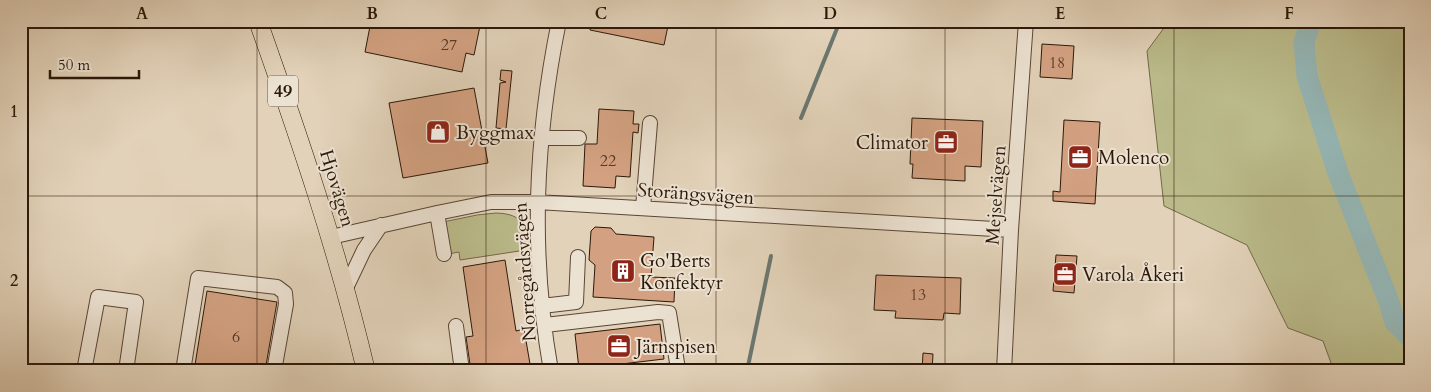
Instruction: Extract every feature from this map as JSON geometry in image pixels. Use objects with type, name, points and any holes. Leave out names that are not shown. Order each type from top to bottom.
[{"type":"main road","name":"Hjovägen","points":[[258,21],[305,153],[331,237],[366,371]]},
{"type":"street","name":"Norregårdsvägen","points":[[552,371],[542,306],[537,202],[541,138],[549,72],[559,21]]},
{"type":"street","name":"Mejselvägen","points":[[1004,371],[1011,230],[1026,21]]},
{"type":"street","points":[[643,208],[650,123]]},
{"type":"street","points":[[541,138],[579,138]]},
{"type":"street","name":"Storängsvägen","points":[[331,237],[491,202],[537,202],[1011,230]]},
{"type":"street","points":[[436,213],[444,254]]},
{"type":"street","points":[[345,290],[364,250],[381,226]]},
{"type":"street","points":[[542,306],[576,302],[578,257]]},
{"type":"street","points":[[183,371],[198,278],[277,287],[284,293],[286,304],[274,371]]},
{"type":"street","points":[[84,371],[98,297],[136,302],[126,371]]},
{"type":"street","points":[[545,325],[658,312],[669,313],[678,369],[667,371]]},
{"type":"street","points":[[456,326],[462,371]]},
{"type":"green space","points":[[1169,21],[1410,21],[1410,371],[1334,371],[1323,341],[1288,328],[1247,245],[1164,206],[1147,51]]},
{"type":"green space","points":[[496,213],[512,216],[521,222],[525,234],[526,250],[460,260],[459,252],[448,254],[443,222]]},
{"type":"building","points":[[371,21],[481,21],[474,55],[466,53],[462,72],[365,52]]},
{"type":"building","points":[[591,21],[669,21],[664,45],[590,30]]},
{"type":"building","points":[[1042,44],[1074,46],[1072,79],[1040,77]]},
{"type":"building","points":[[501,70],[512,71],[506,129],[496,128],[500,83],[506,82],[500,80]]},
{"type":"building","name":"Byggmax","points":[[474,88],[488,163],[403,178],[389,103]]},
{"type":"building","points":[[599,109],[634,111],[633,124],[639,124],[638,133],[633,132],[630,177],[616,176],[615,188],[583,186],[585,144],[597,144]]},
{"type":"building","name":"Climator","points":[[912,118],[983,121],[981,167],[965,166],[965,181],[912,178],[913,164],[910,164]]},
{"type":"building","name":"Molenco","points":[[1064,120],[1100,122],[1095,204],[1053,201],[1053,191],[1060,192]]},
{"type":"building","name":"Go'Berts Konfektyr","points":[[595,227],[611,228],[616,234],[654,237],[651,277],[675,278],[674,302],[593,297],[595,265],[589,260],[591,231]]},
{"type":"building","name":"Varola Åkeri","points":[[1056,255],[1077,256],[1074,293],[1053,291]]},
{"type":"building","points":[[505,260],[516,331],[524,329],[530,364],[488,371],[471,371],[466,337],[473,336],[463,267]]},
{"type":"building","points":[[876,275],[961,278],[960,314],[944,313],[943,320],[895,318],[896,311],[874,310]]},
{"type":"building","points":[[207,291],[277,302],[265,371],[194,371]]},
{"type":"building","name":"Järnspisen","points":[[660,324],[664,359],[579,369],[575,334]]},
{"type":"building","points":[[923,353],[933,354],[932,371],[922,371]]},
{"type":"waterway","points":[[801,118],[840,21]]},
{"type":"waterway","points":[[1311,21],[1304,42],[1307,76],[1338,173],[1389,302],[1395,322],[1410,337]]},
{"type":"waterway","points":[[747,371],[771,256]]},
{"type":"place","name":"Byggmax","points":[[438,132]]},
{"type":"place","name":"Climator","points":[[946,142]]},
{"type":"place","name":"Molenco","points":[[1080,157]]},
{"type":"place","name":"Go'Berts Konfektyr","points":[[623,271]]},
{"type":"place","name":"Varola Åkeri","points":[[1065,274]]},
{"type":"place","name":"Järnspisen","points":[[619,346]]}]
